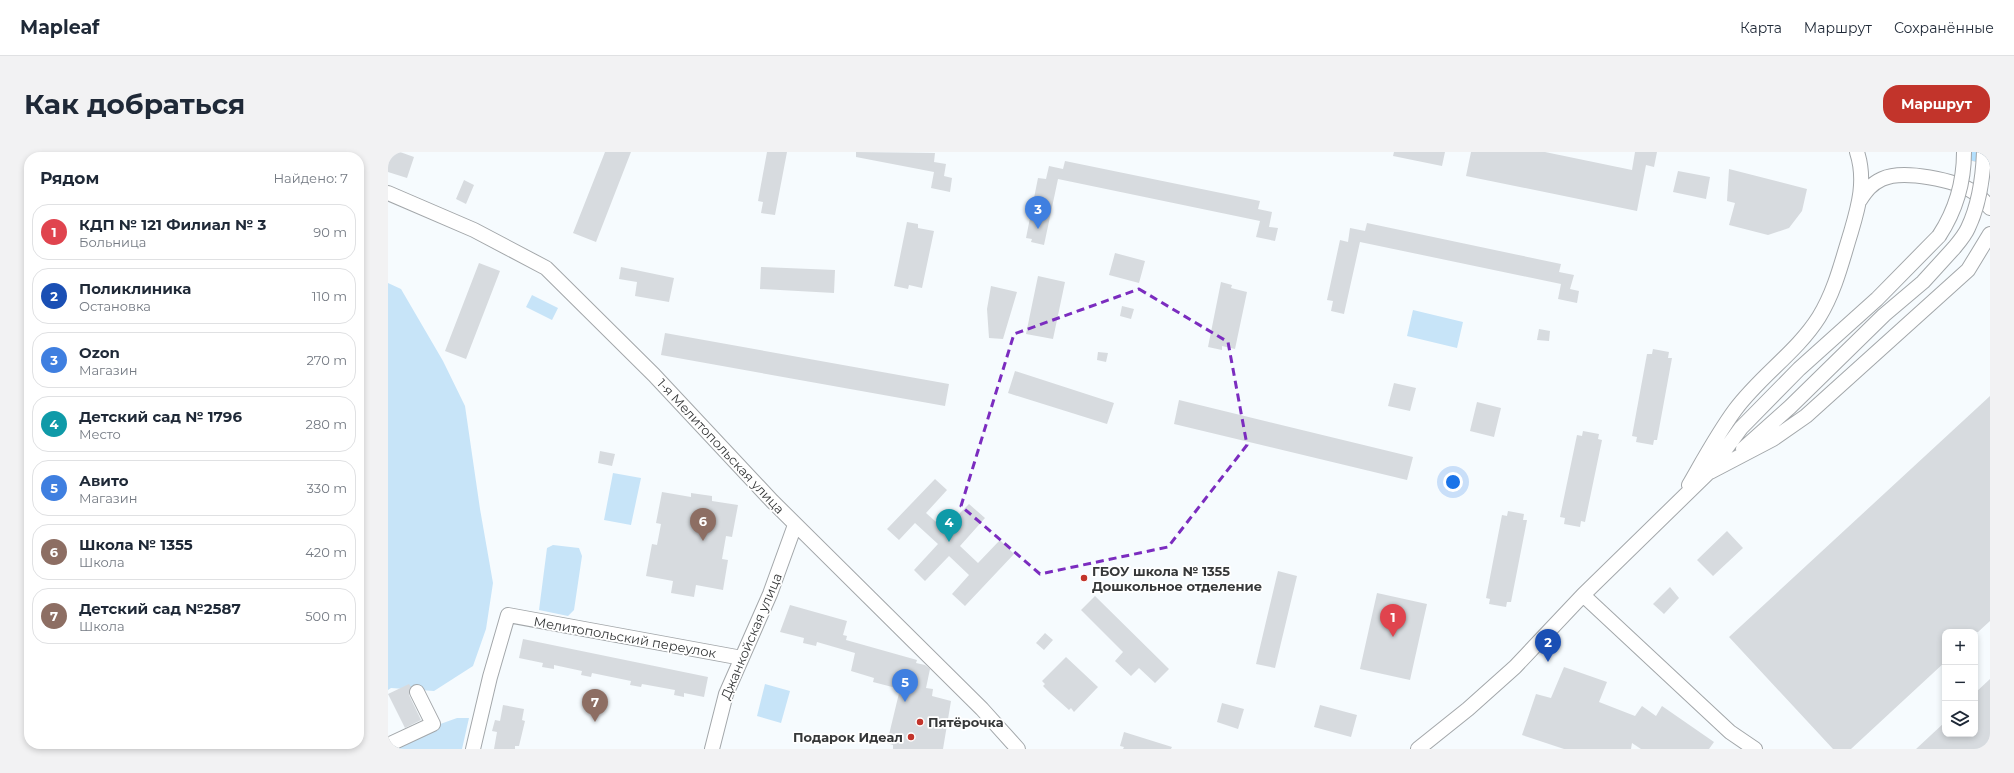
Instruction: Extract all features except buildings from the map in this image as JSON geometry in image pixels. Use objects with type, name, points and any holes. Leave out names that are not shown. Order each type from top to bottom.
[{"type":"main road","points":[[1973,152],[1990,156]]},
{"type":"street","points":[[1682,497],[1736,409],[1800,341],[1818,318],[1832,290],[1860,200],[1862,181],[1861,164],[1857,152]]},
{"type":"street","points":[[1418,749],[1468,710],[1510,672],[1583,595],[1708,473],[1742,428],[1799,369],[1878,299],[1939,236],[1950,218],[1956,202],[1964,168],[1964,152]]},
{"type":"street","points":[[1721,468],[1790,407],[1884,315],[1940,265],[1968,228],[1975,208],[1984,170],[1984,152]]},
{"type":"street","points":[[1860,200],[1867,189],[1882,178],[1893,175],[1907,175],[1957,184],[1974,192],[1990,208]]},
{"type":"street","name":"1-я Мелитопольская улица","points":[[388,193],[474,230],[546,268],[654,375],[795,525],[982,709],[1018,749]]},
{"type":"street","points":[[1708,473],[1721,468],[1773,439],[1806,416],[1968,270],[1990,234]]},
{"type":"street","name":"Джанкойская улица","points":[[712,749],[723,701],[770,594],[795,525]]},
{"type":"street","points":[[1583,595],[1730,732],[1755,749]]},
{"type":"street","name":"Мелитопольский переулок","points":[[473,749],[490,677],[508,615],[742,658]]},
{"type":"street","points":[[388,745],[433,724],[417,692]]},
{"type":"highlighted area","points":[[1139,289],[1228,342],[1247,445],[1168,547],[1040,574],[961,506],[1014,334]]},
{"type":"shaded area","points":[[388,283],[401,289],[443,361],[465,406],[480,509],[493,583],[486,629],[473,666],[434,691],[391,688],[388,690]]},
{"type":"shaded area","points":[[532,295],[558,308],[552,320],[526,307]]},
{"type":"shaded area","points":[[1413,310],[1463,322],[1457,348],[1407,336]]},
{"type":"shaded area","points":[[613,473],[641,478],[631,525],[604,520]]},
{"type":"shaded area","points":[[553,545],[579,548],[582,556],[574,610],[568,616],[539,610],[547,548]]},
{"type":"shaded area","points":[[765,684],[790,691],[781,723],[757,716]]},
{"type":"shaded area","points":[[457,718],[469,718],[462,749],[390,749],[432,727]]},
{"type":"place","name":"Ozon","points":[[1038,229]]},
{"type":"place","name":"Школа № 1355","points":[[703,541]]},
{"type":"place","name":"Детский сад № 1796","points":[[949,542]]},
{"type":"place","name":"ГБОУ школа № 1355 Дошкольное отделение","points":[[1084,578]]},
{"type":"place","name":"КДП № 121 Филиал № 3","points":[[1393,637]]},
{"type":"place","name":"Поликлиника","points":[[1548,662]]},
{"type":"place","name":"Авито","points":[[905,702]]},
{"type":"place","name":"Детский сад №2587","points":[[595,722]]},
{"type":"place","name":"Пятёрочка","points":[[920,722]]},
{"type":"place","name":"Подарок Идеал","points":[[911,737]]}]
